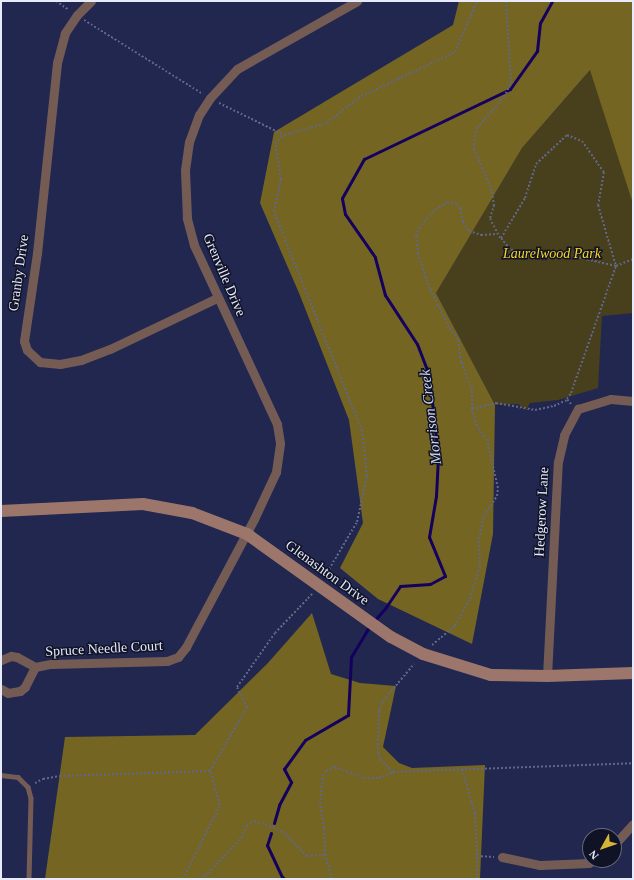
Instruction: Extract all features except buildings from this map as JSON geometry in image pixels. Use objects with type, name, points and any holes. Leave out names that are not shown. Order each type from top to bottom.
[{"type":"street","name":"Granby Drive","points":[[91,1],[77,15],[65,33],[57,63],[37,253],[24,341],[27,350],[40,362],[60,364],[81,360],[110,350],[218,298]]},
{"type":"street","name":"Grenville Drive","points":[[247,534],[276,472],[280,443],[277,424],[194,245],[187,218],[185,170],[189,142],[199,115],[210,98],[237,69],[248,61],[358,1]]},
{"type":"street","name":"Hedgerow Lane","points":[[547,676],[558,462],[564,435],[578,409],[611,399],[633,401]]},
{"type":"street","name":"Glenashton Drive","points":[[1,511],[143,504],[192,513],[247,534],[320,585],[390,637],[422,654],[491,675],[547,676],[633,673]]},
{"type":"street","name":"Spruce Needle Court","points":[[1,660],[11,656],[17,657],[35,668],[50,664],[167,661],[178,657],[186,647],[247,534]]},
{"type":"street","name":"Spruce Needle Court","points":[[1,689],[8,693],[25,687],[35,668]]},
{"type":"street","points":[[622,836],[633,824]]},
{"type":"street","points":[[502,857],[540,865],[582,863]]},
{"type":"lane","points":[[1,775],[18,777],[28,787],[31,798],[29,879]]},
{"type":"path","points":[[56,1],[210,98],[284,136]]},
{"type":"path","points":[[184,879],[220,805],[210,771],[246,707],[237,687],[275,633],[320,585],[357,522],[367,476],[362,431],[274,212],[281,179],[275,143],[284,136],[326,123],[358,98],[455,52],[478,1]]},
{"type":"path","points":[[506,1],[511,83],[504,97],[477,128],[474,141],[474,148],[492,191],[494,206],[490,218],[497,234],[510,249],[524,255],[578,257],[616,266],[633,259]]},
{"type":"path","points":[[472,409],[496,403],[534,410],[554,406],[568,399],[616,266],[598,205],[604,172],[582,141],[567,135],[536,164],[525,198],[501,238]]},
{"type":"path","points":[[431,646],[455,626],[470,599],[480,567],[479,539],[484,516],[497,496],[498,488],[486,440],[478,426],[472,409],[472,390],[461,362],[458,339],[449,327],[442,310],[430,289],[418,254],[416,236],[419,228],[429,215],[447,202],[457,204],[460,208],[463,222],[469,231],[481,235],[497,234]]},
{"type":"path","points":[[568,399],[571,404]]},
{"type":"path","points":[[394,772],[380,759],[378,753],[379,712],[383,702],[414,664]]},
{"type":"path","points":[[332,879],[324,855],[324,828],[320,804],[323,776],[326,772],[335,767],[356,776],[372,779],[394,772],[633,763]]},
{"type":"path","points":[[462,769],[475,813],[477,879]]},
{"type":"path","points":[[28,787],[42,779],[60,776],[210,771]]},
{"type":"path","points":[[198,879],[208,873],[241,838],[247,825],[254,821],[277,829],[286,835],[307,856],[324,855]]},
{"type":"path","points":[[477,856],[502,857]]},
{"type":"green space","name":"Laurelwood Park","points":[[591,69],[633,204],[633,313],[602,316],[598,388],[558,400],[530,403],[526,410],[518,404],[495,405],[436,293],[522,148]]},
{"type":"shaded area","points":[[459,1],[633,1],[633,204],[590,70],[522,148],[436,293],[495,405],[493,534],[472,644],[378,599],[340,568],[363,523],[349,420],[299,293],[260,203],[274,132],[453,25]]},
{"type":"shaded area","points":[[312,613],[331,674],[360,683],[396,686],[383,747],[399,763],[412,768],[485,765],[480,879],[45,879],[65,737],[195,735],[267,664]]},
{"type":"waterway","name":"Morrison Creek","points":[[374,621],[386,607],[400,586],[430,584],[445,576],[429,537],[436,496],[438,456],[429,375],[417,344],[385,295],[375,257],[345,214],[342,198],[364,159],[510,89],[537,51],[540,23],[552,1]]},
{"type":"waterway","name":"Morrison Creek","points":[[274,823],[279,805],[291,782],[284,769],[305,740],[348,715],[351,657],[370,625]]},
{"type":"waterway","name":"Morrison Creek","points":[[271,833],[267,845],[282,877],[285,879]]}]
